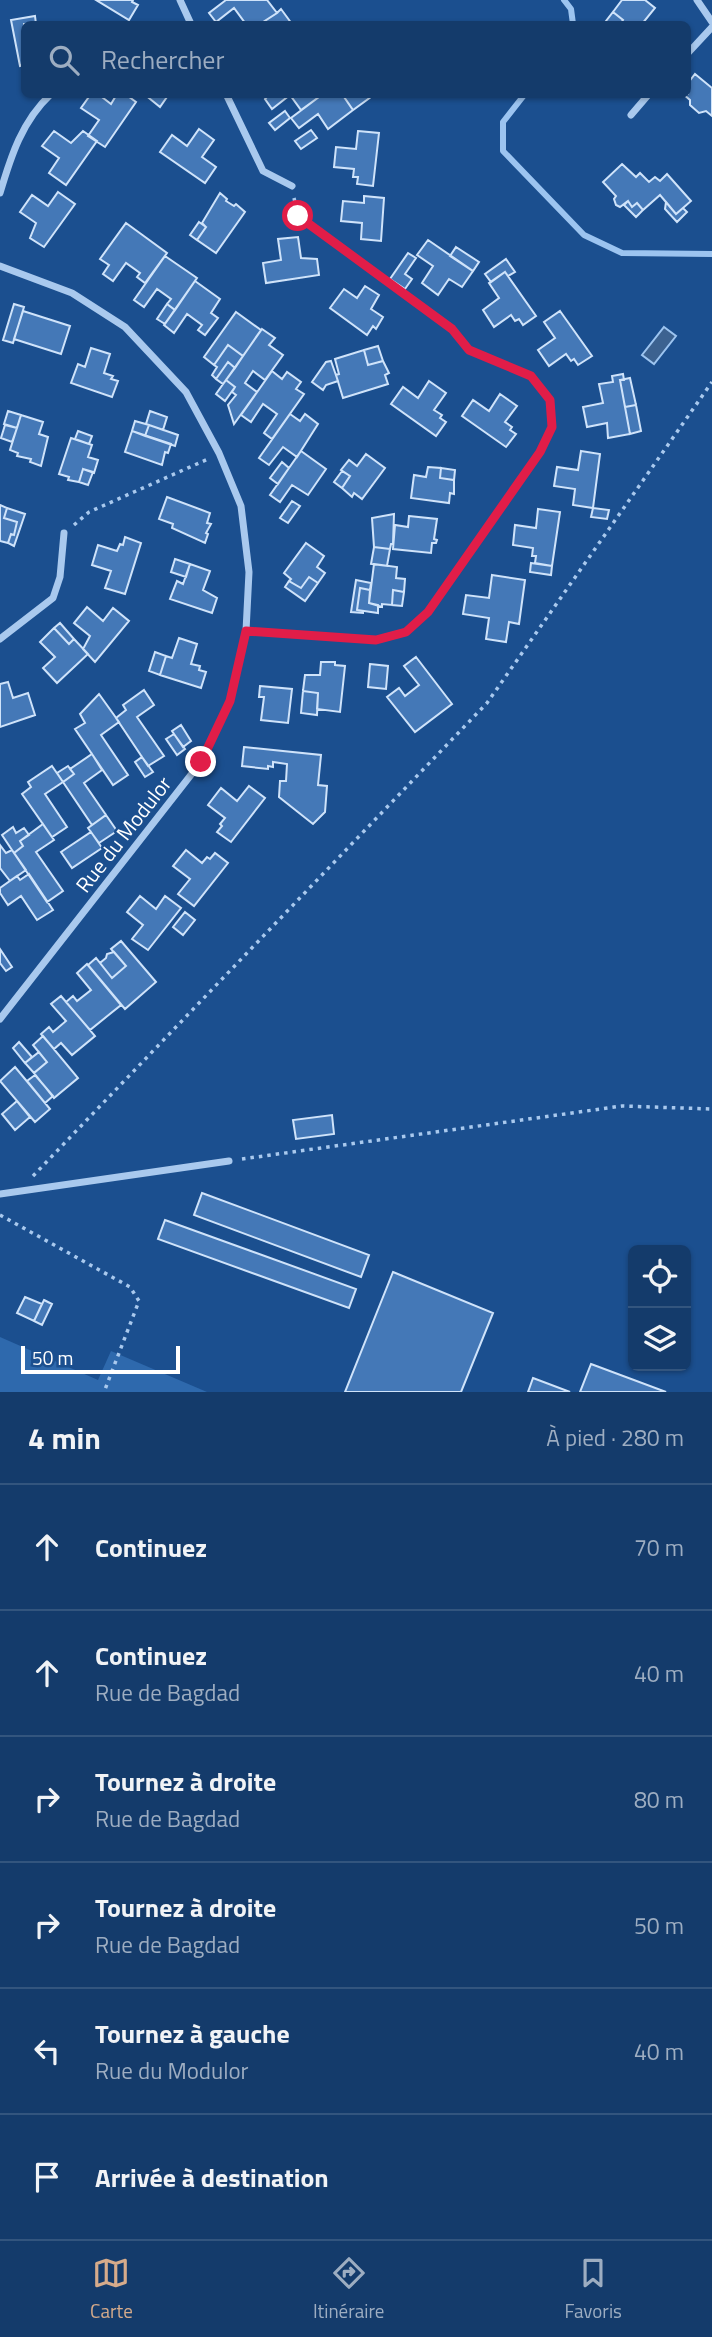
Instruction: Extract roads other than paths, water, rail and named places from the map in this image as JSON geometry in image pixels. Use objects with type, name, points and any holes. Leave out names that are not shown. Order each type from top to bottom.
[{"type":"street","points":[[180,0],[190,21]]},
{"type":"street","points":[[691,49],[712,24],[697,0]]},
{"type":"street","points":[[0,193],[14,146],[38,106],[47,98]]},
{"type":"street","points":[[228,98],[263,171],[292,186]]},
{"type":"street","points":[[631,115],[646,98]]},
{"type":"street","name":"Rue du Modulor","points":[[0,266],[72,293],[125,327],[186,392],[219,453],[241,506],[249,572],[246,631],[230,701],[201,762],[0,1019]]},
{"type":"street","points":[[246,631],[376,640],[406,632],[428,612],[540,452],[552,427],[550,400],[531,376],[469,350]]},
{"type":"street","points":[[0,639],[53,598],[60,577],[64,533]]},
{"type":"street","points":[[0,1194],[229,1161]]},
{"type":"waterway","points":[[564,0],[571,9],[573,21]]},
{"type":"waterway","points":[[522,98],[503,122],[503,151],[584,235],[622,253],[712,254]]}]
